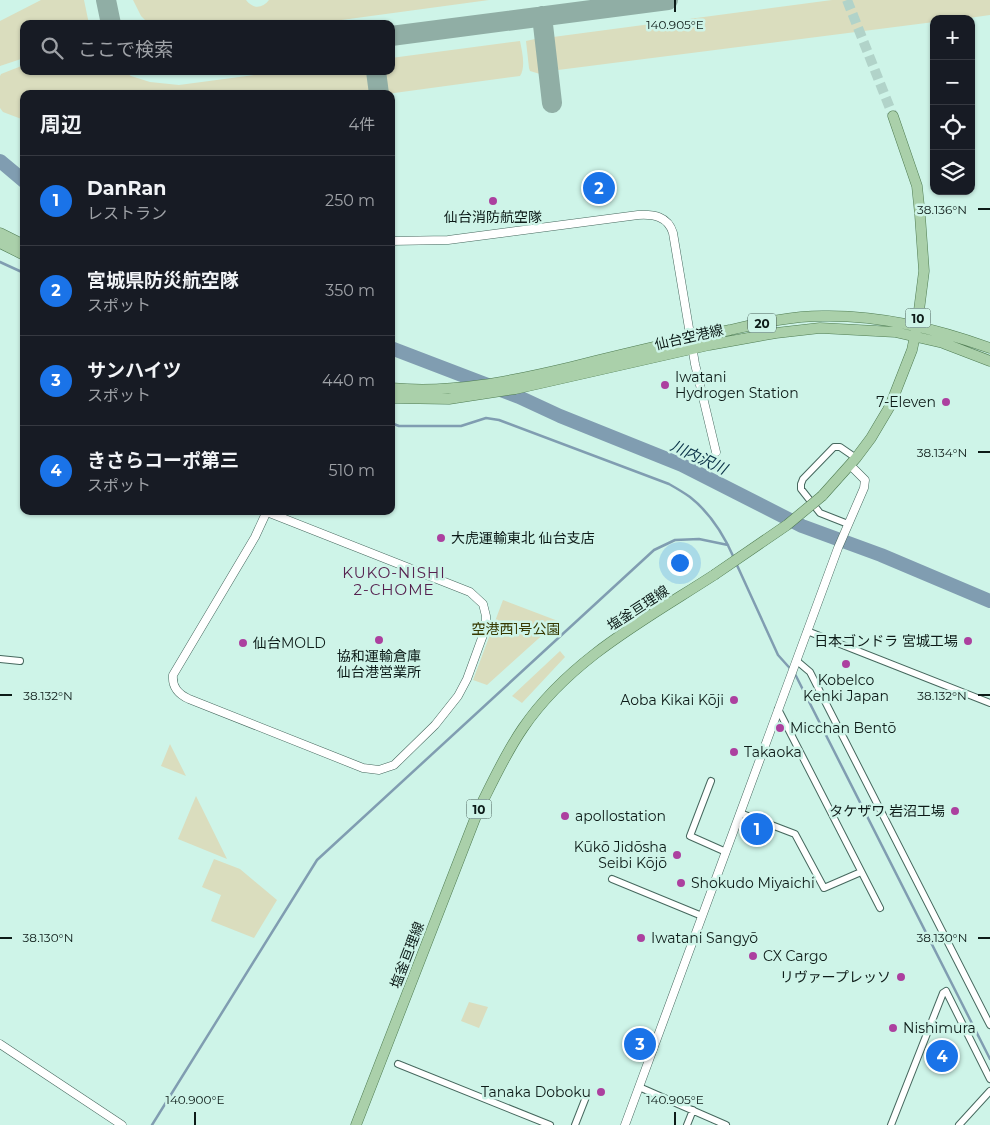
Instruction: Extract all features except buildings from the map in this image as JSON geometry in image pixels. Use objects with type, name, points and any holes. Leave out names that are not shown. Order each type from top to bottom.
[{"type":"main road","name":"塩釜亘理線","points":[[356,1125],[478,812],[506,755],[535,711],[583,663],[787,525],[822,496],[871,438],[890,406],[905,371],[916,331],[924,271],[917,186],[893,116]]},
{"type":"main road","points":[[0,234],[20,243]]},
{"type":"main road","points":[[0,243],[20,253]]},
{"type":"main road","name":"仙台空港線","points":[[395,388],[430,389],[477,386],[535,375],[765,322],[823,316],[882,320],[916,331],[990,361]]},
{"type":"main road","name":"仙台空港線","points":[[395,398],[449,399],[484,394],[550,383],[776,333],[820,328],[916,331],[956,336],[990,348]]},
{"type":"street","points":[[395,241],[448,240],[638,215],[656,215],[667,221],[673,233],[693,350],[716,452]]},
{"type":"street","points":[[625,1125],[839,544],[848,524],[865,484],[853,461],[840,448],[834,447],[803,479],[801,489],[820,512],[848,524]]},
{"type":"street","points":[[266,515],[255,537],[174,675],[174,686],[178,693],[189,699],[363,768],[379,770],[388,768],[401,759],[435,725],[458,696],[473,664],[486,627],[483,604],[470,592],[275,515]]},
{"type":"street","points":[[807,631],[990,703]]},
{"type":"street","points":[[0,660],[20,661]]},
{"type":"street","points":[[796,662],[810,672],[990,1025]]},
{"type":"street","points":[[778,709],[880,908]]},
{"type":"street","points":[[711,781],[690,836],[726,852]]},
{"type":"street","points":[[740,813],[795,834],[824,888],[861,872]]},
{"type":"street","points":[[612,880],[702,916]]},
{"type":"street","points":[[891,1125],[942,993],[946,991],[990,1079]]},
{"type":"street","points":[[0,1044],[122,1125]]},
{"type":"street","points":[[398,1064],[550,1125]]},
{"type":"street","points":[[639,1086],[726,1125]]},
{"type":"street","points":[[959,1125],[990,1091]]},
{"type":"street","points":[[575,1125],[586,1097]]},
{"type":"street","points":[[687,1125],[693,1110]]},
{"type":"green space","points":[[41,0],[84,0],[88,20],[20,20],[20,59],[0,66],[0,21]]},
{"type":"green space","points":[[133,0],[246,0],[258,7],[269,0],[489,0],[342,20],[145,20]]},
{"type":"green space","points":[[832,0],[990,0],[990,15],[975,17],[975,15],[930,15],[930,23],[558,70],[553,37]]},
{"type":"green space","points":[[535,39],[540,74],[530,71],[529,68],[526,41]]},
{"type":"green space","points":[[520,41],[523,64],[520,76],[395,93],[395,90],[386,90],[385,75],[395,75],[395,57]]},
{"type":"green space","points":[[20,67],[20,75],[129,75],[150,82],[179,85],[254,75],[369,75],[371,90],[20,90],[20,118],[3,112],[0,108],[1,74]]},
{"type":"green space","name":"空港西1号公園","points":[[503,600],[558,621],[487,685],[473,680]]},
{"type":"green space","points":[[560,651],[565,657],[522,703],[512,696]]},
{"type":"green space","points":[[170,744],[186,776],[161,766]]},
{"type":"green space","points":[[196,796],[227,859],[178,839]]},
{"type":"green space","points":[[214,859],[240,869],[277,900],[254,938],[211,921],[221,895],[202,887]]},
{"type":"green space","points":[[469,1002],[488,1007],[479,1028],[461,1021]]},
{"type":"waterway","name":"川内沢川","points":[[0,161],[20,178]]},
{"type":"waterway","points":[[0,262],[20,271]]},
{"type":"waterway","name":"川内沢川","points":[[395,350],[519,397],[560,416],[682,465],[802,526],[881,555],[990,601]]},
{"type":"waterway","points":[[395,424],[461,426],[486,418],[499,420],[669,484],[690,497],[710,517],[726,541],[734,558]]},
{"type":"waterway","points":[[152,1125],[317,860],[654,550],[675,540],[699,539],[728,545]]},
{"type":"waterway","points":[[736,563],[778,655],[795,674],[990,1059]]},
{"type":"taxiway","points":[[106,0],[110,20]]},
{"type":"taxiway","points":[[395,35],[668,0]]},
{"type":"taxiway","points":[[542,16],[552,103]]},
{"type":"taxiway","points":[[377,75],[378,90]]},
{"type":"tunnel","points":[[847,0],[893,116]]},
{"type":"place","name":"宮城県防災航空隊","points":[[599,188]]},
{"type":"place","name":"仙台消防航空隊","points":[[493,201]]},
{"type":"place","name":"Iwatani Hydrogen Station","points":[[665,385]]},
{"type":"place","name":"7-Eleven","points":[[946,402]]},
{"type":"place","name":"大虎運輸東北 仙台支店","points":[[441,538]]},
{"type":"place","name":"協和運輸倉庫 仙台港営業所","points":[[379,640]]},
{"type":"place","name":"日本ゴンドラ 宮城工場","points":[[968,641]]},
{"type":"place","name":"仙台MOLD","points":[[243,643]]},
{"type":"place","name":"Kobelco Kenki Japan","points":[[846,664]]},
{"type":"place","name":"Aoba Kikai Kōji","points":[[734,700]]},
{"type":"place","name":"Micchan Bentō","points":[[780,728]]},
{"type":"place","name":"Takaoka","points":[[734,752]]},
{"type":"place","name":"タケザワ 岩沼工場","points":[[955,811]]},
{"type":"place","name":"apollostation","points":[[565,816]]},
{"type":"place","name":"DanRan","points":[[757,829]]},
{"type":"place","name":"Kūkō Jidōsha Seibi Kōjō","points":[[677,855]]},
{"type":"place","name":"Shokudo Miyaichi","points":[[681,883]]},
{"type":"place","name":"Iwatani Sangyō","points":[[641,938]]},
{"type":"place","name":"CX Cargo","points":[[753,956]]},
{"type":"place","name":"リヴァープレッソ","points":[[901,977]]},
{"type":"place","name":"Nishimura","points":[[893,1028]]},
{"type":"place","name":"サンハイツ","points":[[640,1044]]},
{"type":"place","name":"きさらコーポ第三","points":[[942,1056]]},
{"type":"place","name":"Tanaka Doboku","points":[[601,1092]]},
{"type":"district","name":"KUKO-NISHI 2-CHOME","points":[[394,580]]}]
